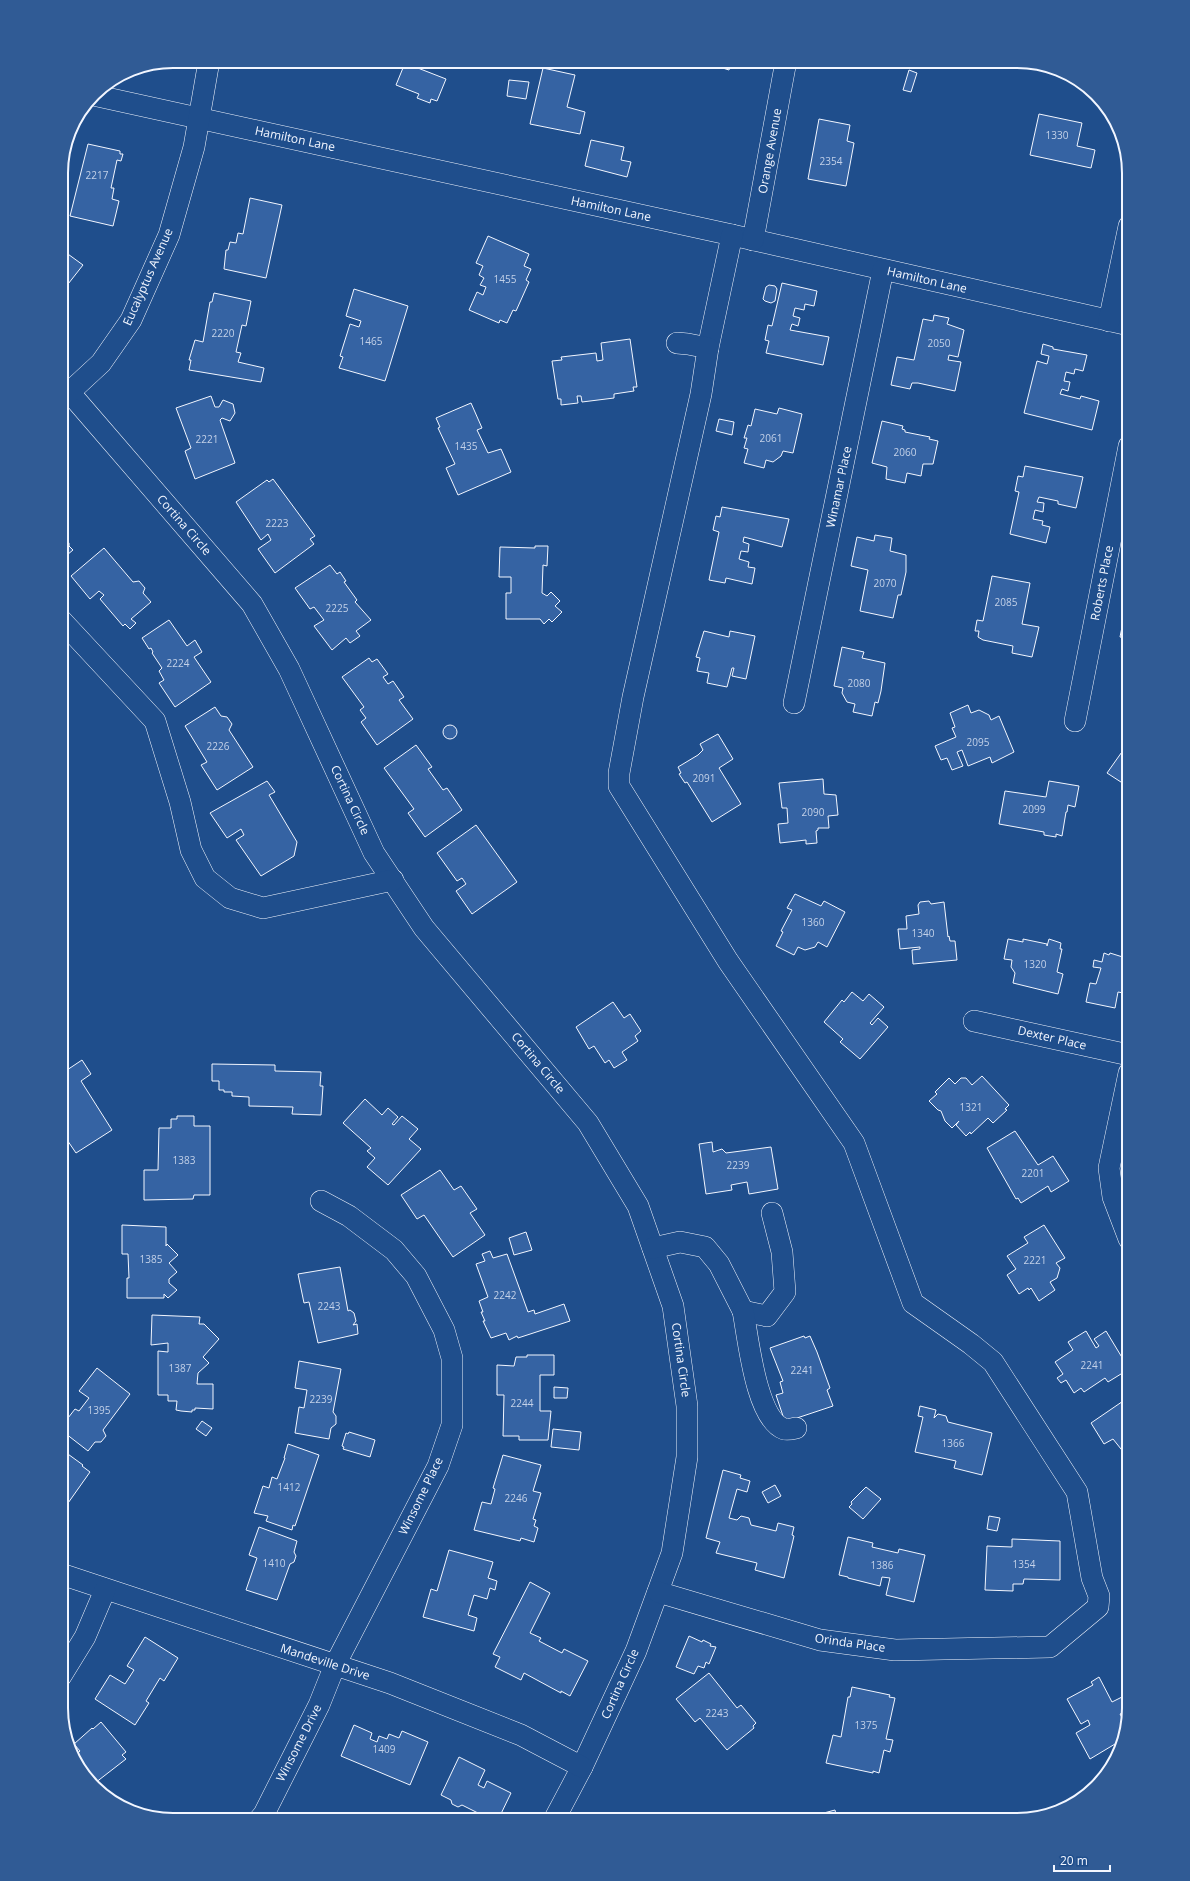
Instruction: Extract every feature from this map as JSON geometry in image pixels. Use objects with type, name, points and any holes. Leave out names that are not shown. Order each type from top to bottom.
[{"type":"street","name":"Eucalyptus Avenue","points":[[68,393],[101,363],[131,320],[169,235],[194,147],[208,68]]},
{"type":"street","name":"Orange Avenue","points":[[752,240],[785,68]]},
{"type":"street","name":"Hamilton Lane","points":[[101,97],[732,235],[1119,323]]},
{"type":"street","points":[[677,343],[708,348],[732,235]]},
{"type":"street","name":"Winamar Place","points":[[794,703],[883,270]]},
{"type":"street","points":[[1119,323],[1122,294]]},
{"type":"street","name":"Orinda Place","points":[[658,1592],[820,1640],[895,1650],[1050,1647],[1098,1606],[1099,1596],[1092,1578],[1077,1492],[993,1362],[971,1344],[913,1303],[854,1143],[728,961],[619,786],[619,773],[633,697],[701,394],[708,348]]},
{"type":"street","name":"Cortina Circle","points":[[68,399],[252,604],[289,669],[374,852],[424,928],[588,1123],[638,1206],[653,1248],[673,1306],[687,1406],[687,1457],[672,1553],[636,1651],[582,1767],[558,1813]]},
{"type":"street","name":"Roberts Place","points":[[1075,721],[1122,482]]},
{"type":"street","points":[[68,628],[155,721],[180,802],[191,850],[205,878],[230,898],[263,908],[393,880]]},
{"type":"street","name":"Dexter Place","points":[[974,1020],[1122,1053]]},
{"type":"street","points":[[1122,1106],[1109,1168],[1113,1197],[1122,1221]]},
{"type":"street","name":"Winsome Place","points":[[321,1202],[349,1216],[394,1250],[403,1260],[416,1276],[444,1330],[452,1358],[452,1425],[438,1466],[335,1665]]},
{"type":"street","points":[[743,1311],[767,1316],[785,1292],[782,1252],[772,1214]]},
{"type":"street","points":[[653,1248],[680,1242],[704,1247],[719,1264],[743,1311],[752,1369],[761,1396],[775,1423],[785,1430],[796,1428]]},
{"type":"street","name":"Mandeville Drive","points":[[68,1577],[390,1683],[521,1735],[582,1767]]},
{"type":"street","points":[[68,1665],[85,1637],[105,1590]]},
{"type":"street","name":"Winsome Drive","points":[[265,1813],[319,1705],[335,1665]]},
{"type":"building","points":[[403,68],[418,68],[446,79],[437,101],[431,99],[430,103],[417,98],[419,94],[396,85]]},
{"type":"building","points":[[543,68],[575,75],[567,107],[585,112],[580,134],[530,124]]},
{"type":"building","points":[[909,70],[917,73],[911,92],[903,90]]},
{"type":"building","points":[[509,80],[529,82],[526,99],[507,96]]},
{"type":"building","points":[[1039,114],[1082,123],[1077,146],[1095,150],[1091,168],[1030,155]]},
{"type":"building","points":[[819,119],[850,125],[847,141],[854,143],[846,186],[808,179]]},
{"type":"building","points":[[591,140],[624,147],[621,160],[631,162],[627,177],[585,166]]},
{"type":"building","points":[[88,144],[120,151],[120,154],[123,154],[121,161],[117,160],[111,188],[114,188],[112,199],[119,201],[113,226],[70,216]]},
{"type":"building","points":[[250,198],[282,205],[266,278],[224,269],[226,250],[228,250],[230,242],[236,243],[238,233],[243,234]]},
{"type":"building","points":[[488,236],[529,254],[524,266],[531,269],[526,280],[529,282],[516,311],[513,310],[507,323],[500,320],[499,323],[469,310],[477,292],[483,295],[486,287],[480,285],[484,278],[479,275],[483,266],[476,263]]},
{"type":"building","points":[[68,254],[83,265],[68,284]]},
{"type":"building","points":[[782,283],[817,291],[814,306],[805,304],[804,310],[795,308],[793,316],[800,318],[798,326],[792,324],[790,330],[829,337],[823,365],[766,353],[769,341],[765,340],[768,325],[772,326]]},
{"type":"building","points":[[769,285],[775,286],[777,289],[775,301],[771,303],[763,299],[766,287]]},
{"type":"building","points":[[354,289],[408,306],[385,381],[339,368],[343,357],[340,356],[350,324],[359,327],[361,321],[346,316]]},
{"type":"building","points":[[214,293],[251,301],[246,326],[242,325],[236,352],[241,353],[238,362],[264,368],[261,382],[189,370],[191,360],[189,360],[195,340],[203,342],[210,302],[212,302]]},
{"type":"building","points":[[934,315],[949,318],[947,324],[964,330],[958,357],[949,355],[948,360],[961,362],[955,391],[918,383],[912,383],[910,389],[891,385],[897,357],[914,360],[923,319],[933,321]]},
{"type":"building","points":[[630,339],[637,387],[633,387],[634,391],[614,394],[614,398],[582,402],[581,396],[577,396],[578,403],[561,405],[561,399],[558,399],[552,361],[562,360],[561,357],[596,353],[597,361],[603,360],[601,343]]},
{"type":"building","points":[[1043,344],[1053,347],[1053,349],[1087,355],[1083,371],[1075,369],[1074,374],[1066,372],[1064,381],[1070,382],[1068,391],[1062,389],[1060,394],[1080,399],[1081,396],[1099,401],[1092,430],[1024,413],[1037,361],[1047,364],[1049,356],[1041,354]]},
{"type":"building","points":[[211,396],[215,407],[219,407],[223,400],[233,404],[235,413],[230,421],[222,418],[220,420],[235,463],[195,479],[185,451],[191,448],[176,408]]},
{"type":"building","points":[[471,403],[482,428],[477,430],[488,453],[501,449],[511,472],[458,495],[446,468],[455,464],[438,428],[440,427],[436,418]]},
{"type":"building","points":[[779,408],[802,414],[793,453],[783,451],[781,456],[773,462],[766,460],[764,468],[744,463],[748,449],[744,448],[747,438],[744,438],[748,425],[751,426],[755,409],[777,414]]},
{"type":"building","points":[[719,419],[734,422],[732,435],[716,431]]},
{"type":"building","points":[[882,421],[903,426],[902,429],[905,430],[905,432],[930,437],[929,439],[938,441],[933,464],[923,464],[921,476],[907,473],[905,483],[886,479],[887,467],[872,463]]},
{"type":"building","points":[[1025,466],[1083,477],[1076,508],[1058,504],[1058,501],[1039,497],[1037,502],[1044,503],[1043,512],[1035,510],[1033,519],[1043,521],[1042,525],[1050,527],[1046,543],[1010,534],[1019,492],[1015,491],[1018,476],[1023,477]]},
{"type":"building","points":[[273,479],[315,536],[310,539],[314,544],[275,573],[258,549],[271,540],[268,534],[261,540],[236,502],[267,480],[269,482]]},
{"type":"building","points":[[722,507],[789,519],[782,547],[744,537],[743,542],[749,544],[748,552],[741,551],[739,559],[749,562],[748,567],[755,568],[752,584],[726,578],[725,583],[709,580],[719,532],[713,530],[716,516],[720,517]]},
{"type":"building","points":[[875,535],[892,538],[890,551],[906,555],[906,572],[901,595],[898,595],[893,618],[860,611],[868,570],[851,566],[857,537],[874,541]]},
{"type":"building","points":[[68,542],[69,546],[73,550],[68,554]]},
{"type":"building","points":[[535,546],[548,546],[547,566],[543,565],[542,593],[547,596],[551,592],[560,601],[555,606],[562,612],[552,622],[549,619],[544,624],[540,619],[506,619],[506,593],[511,593],[511,577],[499,577],[500,547],[535,548]]},
{"type":"building","points":[[104,548],[133,582],[139,581],[145,588],[143,593],[151,602],[131,619],[136,623],[130,629],[125,624],[123,626],[100,599],[104,595],[99,591],[90,599],[71,576]]},
{"type":"building","points":[[330,565],[337,574],[340,572],[346,581],[344,582],[357,600],[355,602],[371,620],[356,631],[360,636],[350,643],[346,638],[332,650],[314,626],[324,620],[314,607],[310,609],[295,588]]},
{"type":"building","points":[[992,576],[1030,583],[1022,624],[1039,627],[1032,657],[1012,653],[1013,646],[983,640],[978,637],[979,631],[975,631],[977,620],[983,621]]},
{"type":"building","points":[[169,620],[187,646],[195,640],[202,652],[194,657],[211,682],[175,707],[159,683],[164,680],[159,671],[162,668],[152,653],[151,648],[149,649],[142,638]]},
{"type":"building","points":[[1122,627],[1122,637],[1120,637]]},
{"type":"building","points":[[704,631],[729,637],[730,631],[755,636],[746,679],[732,676],[734,668],[732,668],[727,687],[707,683],[709,673],[697,671],[700,658],[696,657]]},
{"type":"building","points":[[842,647],[864,652],[862,658],[885,663],[881,691],[878,703],[875,702],[872,716],[853,712],[855,704],[847,702],[842,693],[843,688],[834,686]]},
{"type":"building","points":[[369,658],[372,662],[377,659],[388,674],[383,677],[388,684],[393,681],[404,697],[399,700],[413,719],[377,745],[361,722],[366,718],[360,710],[364,707],[342,677]]},
{"type":"building","points":[[968,705],[971,713],[979,710],[989,715],[991,720],[999,716],[1014,752],[992,763],[990,757],[968,766],[962,750],[957,752],[963,766],[952,770],[947,758],[941,760],[935,746],[956,737],[952,728],[955,727],[950,713]]},
{"type":"building","points":[[215,707],[221,716],[227,717],[232,724],[229,730],[253,767],[217,790],[201,765],[207,762],[185,726]]},
{"type":"building","points":[[447,725],[453,725],[457,729],[457,735],[453,739],[447,739],[443,735],[443,729]]},
{"type":"building","points":[[718,734],[733,759],[719,768],[741,804],[712,822],[687,782],[685,783],[679,774],[681,773],[678,767],[698,755],[703,750],[700,744]]},
{"type":"building","points":[[416,745],[432,767],[428,769],[443,790],[447,788],[462,810],[425,837],[408,813],[414,809],[384,768]]},
{"type":"building","points":[[1122,752],[1122,783],[1107,773]]},
{"type":"building","points":[[823,779],[824,794],[836,795],[838,815],[828,816],[829,828],[818,828],[816,831],[817,843],[806,844],[806,840],[780,843],[778,824],[788,823],[787,808],[782,808],[779,783]]},
{"type":"building","points":[[267,781],[275,792],[269,795],[297,842],[294,856],[261,876],[236,840],[244,835],[241,829],[227,838],[210,813]]},
{"type":"building","points":[[1049,781],[1079,786],[1075,807],[1068,805],[1062,836],[1056,834],[1056,837],[1044,835],[1044,832],[999,824],[1005,791],[1046,797]]},
{"type":"building","points":[[476,825],[517,882],[472,914],[456,891],[466,884],[462,878],[457,881],[437,853]]},
{"type":"building","points":[[795,894],[821,906],[824,901],[845,912],[827,947],[818,942],[815,947],[805,950],[798,947],[794,955],[776,946],[783,932],[781,931],[792,910],[787,908]]},
{"type":"building","points":[[929,901],[931,904],[944,902],[948,937],[949,936],[950,941],[955,941],[957,960],[913,964],[912,950],[920,949],[920,947],[900,949],[898,929],[907,929],[906,916],[919,914],[918,905],[920,902]]},
{"type":"building","points":[[1008,939],[1023,942],[1023,939],[1047,944],[1047,946],[1049,939],[1061,943],[1060,949],[1062,949],[1057,972],[1063,974],[1058,994],[1013,983],[1015,973],[1011,967],[1012,960],[1004,959]]},
{"type":"building","points":[[1104,953],[1109,955],[1110,953],[1122,957],[1122,993],[1118,992],[1115,1008],[1086,1002],[1090,983],[1096,984],[1101,968],[1093,967],[1094,960],[1102,962]]},
{"type":"building","points":[[852,992],[863,1001],[869,994],[884,1007],[870,1023],[872,1025],[878,1018],[888,1027],[860,1059],[840,1042],[843,1039],[824,1022],[842,1000],[844,1002]]},
{"type":"building","points":[[613,1002],[624,1018],[630,1014],[641,1031],[635,1036],[638,1041],[622,1052],[627,1060],[614,1068],[609,1060],[605,1063],[594,1046],[589,1049],[576,1027]]},
{"type":"building","points":[[82,1060],[91,1074],[81,1081],[112,1130],[76,1153],[68,1141],[68,1069]]},
{"type":"building","points":[[212,1064],[275,1065],[275,1071],[321,1072],[320,1086],[323,1086],[321,1115],[292,1114],[293,1107],[249,1106],[249,1097],[232,1096],[232,1092],[224,1092],[224,1090],[219,1090],[219,1081],[212,1081]]},
{"type":"building","points":[[982,1076],[1009,1105],[1005,1109],[1007,1110],[993,1123],[988,1118],[971,1134],[970,1132],[966,1136],[956,1125],[959,1121],[952,1128],[945,1121],[941,1111],[929,1101],[937,1094],[935,1092],[949,1078],[955,1084],[961,1078],[966,1078],[972,1085]]},
{"type":"building","points":[[365,1099],[382,1115],[388,1108],[398,1117],[392,1124],[394,1125],[402,1116],[418,1129],[409,1139],[421,1149],[388,1185],[367,1167],[375,1158],[367,1151],[371,1148],[343,1123]]},
{"type":"building","points":[[177,1116],[194,1116],[194,1126],[210,1126],[210,1195],[194,1195],[193,1199],[144,1200],[144,1170],[158,1170],[159,1128],[171,1128],[171,1119],[177,1119]]},
{"type":"building","points":[[1015,1131],[1038,1165],[1053,1156],[1069,1181],[1051,1192],[1048,1186],[1021,1203],[1018,1198],[1016,1199],[987,1148]]},
{"type":"building","points":[[712,1142],[713,1152],[722,1149],[726,1153],[771,1147],[778,1189],[749,1194],[747,1182],[731,1185],[732,1190],[706,1194],[699,1144]]},
{"type":"building","points":[[440,1170],[454,1190],[461,1186],[477,1209],[470,1213],[485,1235],[453,1257],[424,1215],[417,1219],[401,1195]]},
{"type":"building","points":[[122,1225],[166,1227],[166,1246],[167,1244],[178,1255],[169,1263],[177,1272],[169,1279],[169,1283],[177,1290],[168,1298],[164,1294],[164,1298],[127,1298],[127,1278],[129,1278],[128,1254],[122,1254]]},
{"type":"building","points":[[1044,1225],[1065,1258],[1056,1263],[1060,1268],[1057,1278],[1050,1282],[1055,1290],[1039,1301],[1031,1288],[1029,1290],[1028,1288],[1019,1294],[1007,1275],[1016,1269],[1007,1256],[1028,1243],[1024,1237]]},
{"type":"building","points":[[526,1232],[532,1250],[514,1255],[509,1238]]},
{"type":"building","points":[[490,1251],[493,1258],[507,1254],[528,1312],[534,1310],[535,1314],[564,1304],[570,1321],[518,1338],[517,1336],[509,1340],[506,1333],[491,1338],[483,1321],[485,1321],[481,1312],[483,1312],[479,1301],[488,1297],[476,1264],[485,1261],[482,1254]]},
{"type":"building","points":[[340,1267],[348,1311],[350,1310],[354,1313],[356,1321],[353,1325],[357,1324],[358,1334],[318,1343],[309,1302],[304,1303],[298,1274]]},
{"type":"building","points":[[152,1315],[200,1317],[199,1324],[204,1324],[219,1339],[203,1357],[209,1363],[198,1373],[197,1384],[213,1384],[213,1409],[195,1408],[192,1412],[176,1410],[177,1401],[168,1401],[168,1395],[158,1395],[158,1351],[168,1352],[168,1343],[151,1345]]},
{"type":"building","points":[[1086,1331],[1096,1348],[1099,1346],[1094,1339],[1106,1331],[1122,1357],[1122,1373],[1108,1382],[1105,1378],[1084,1392],[1081,1388],[1074,1393],[1066,1380],[1061,1383],[1057,1378],[1063,1374],[1055,1362],[1073,1350],[1068,1342]]},
{"type":"building","points":[[804,1336],[805,1338],[810,1336],[817,1352],[830,1388],[827,1390],[833,1406],[785,1422],[776,1395],[783,1393],[780,1382],[783,1381],[770,1348]]},
{"type":"building","points":[[527,1355],[554,1355],[554,1375],[540,1375],[540,1411],[551,1411],[548,1440],[519,1440],[519,1436],[503,1436],[504,1395],[497,1395],[497,1365],[514,1366],[516,1357],[527,1357]]},
{"type":"building","points":[[299,1361],[341,1369],[333,1412],[336,1416],[336,1424],[331,1428],[329,1439],[295,1433],[299,1407],[304,1408],[307,1390],[295,1388]]},
{"type":"building","points":[[97,1368],[130,1394],[103,1430],[106,1436],[101,1442],[95,1442],[88,1451],[68,1435],[68,1418],[75,1409],[79,1411],[89,1398],[79,1391]]},
{"type":"building","points":[[554,1387],[568,1388],[567,1398],[554,1398]]},
{"type":"building","points":[[1122,1402],[1122,1450],[1113,1439],[1104,1444],[1091,1423]]},
{"type":"building","points":[[920,1406],[936,1410],[934,1418],[938,1414],[946,1416],[948,1422],[992,1433],[982,1475],[954,1468],[956,1461],[915,1452],[923,1417],[918,1416]]},
{"type":"building","points":[[202,1421],[212,1428],[206,1436],[196,1429]]},
{"type":"building","points":[[553,1429],[581,1432],[579,1450],[551,1447]]},
{"type":"building","points":[[349,1432],[375,1440],[370,1457],[343,1449],[344,1447],[342,1446],[346,1433],[348,1434]]},
{"type":"building","points":[[288,1444],[319,1455],[295,1526],[293,1525],[292,1530],[266,1521],[268,1516],[254,1513],[263,1486],[269,1488],[272,1477],[277,1479],[285,1458]]},
{"type":"building","points":[[68,1454],[90,1472],[68,1503]]},
{"type":"building","points":[[503,1455],[541,1465],[533,1491],[541,1493],[533,1519],[536,1520],[534,1526],[538,1528],[534,1542],[521,1538],[520,1541],[474,1530],[482,1502],[491,1504],[495,1489],[493,1488]]},
{"type":"building","points":[[723,1470],[741,1475],[740,1478],[750,1481],[747,1492],[737,1489],[729,1518],[737,1520],[741,1516],[749,1518],[751,1525],[776,1531],[778,1523],[794,1527],[792,1535],[794,1536],[784,1578],[755,1570],[757,1563],[716,1553],[720,1542],[706,1538]]},
{"type":"building","points":[[775,1485],[781,1496],[768,1503],[762,1492]]},
{"type":"building","points":[[866,1487],[881,1499],[863,1519],[849,1507],[852,1504],[851,1502]]},
{"type":"building","points":[[989,1516],[1000,1518],[997,1531],[987,1529]]},
{"type":"building","points":[[259,1527],[297,1541],[294,1552],[296,1556],[294,1562],[290,1564],[277,1600],[246,1590],[257,1558],[249,1555]]},
{"type":"building","points":[[848,1537],[873,1543],[872,1547],[898,1553],[899,1549],[925,1555],[914,1602],[886,1595],[890,1578],[882,1577],[880,1586],[839,1575]]},
{"type":"building","points":[[1012,1539],[1060,1541],[1060,1580],[1024,1579],[1023,1584],[1013,1584],[1013,1591],[985,1590],[987,1546],[1012,1547]]},
{"type":"building","points":[[449,1550],[493,1562],[488,1578],[497,1581],[495,1590],[490,1588],[487,1599],[474,1595],[468,1615],[477,1618],[474,1631],[423,1617],[431,1589],[437,1591]]},
{"type":"building","points":[[530,1582],[550,1593],[530,1633],[541,1638],[539,1641],[562,1653],[564,1649],[588,1661],[570,1696],[561,1691],[561,1693],[524,1673],[521,1680],[495,1667],[500,1657],[493,1654]]},
{"type":"building","points":[[689,1636],[702,1642],[703,1640],[711,1644],[710,1646],[716,1647],[709,1664],[706,1662],[704,1668],[698,1666],[694,1674],[676,1667]]},
{"type":"building","points":[[145,1637],[178,1658],[164,1681],[160,1678],[146,1701],[149,1703],[135,1725],[95,1699],[110,1675],[125,1684],[134,1670],[127,1666]]},
{"type":"building","points":[[709,1673],[737,1708],[741,1705],[756,1723],[753,1726],[754,1728],[727,1750],[700,1718],[695,1722],[676,1699]]},
{"type":"building","points":[[1099,1677],[1112,1702],[1122,1697],[1122,1708],[1122,1713],[1120,1714],[1121,1721],[1115,1744],[1090,1759],[1076,1733],[1090,1725],[1088,1720],[1081,1724],[1067,1699],[1093,1685],[1091,1682]]},
{"type":"building","points":[[852,1687],[890,1695],[889,1697],[895,1698],[886,1739],[893,1740],[890,1752],[884,1750],[879,1773],[826,1763],[833,1735],[841,1737],[848,1697],[850,1697]]},
{"type":"building","points":[[101,1722],[126,1752],[122,1755],[126,1759],[98,1781],[86,1766],[79,1754],[80,1751],[75,1743],[92,1728],[93,1729]]},
{"type":"building","points":[[354,1725],[372,1733],[370,1739],[377,1742],[379,1736],[387,1739],[389,1734],[399,1738],[402,1731],[428,1742],[410,1785],[341,1756]]},
{"type":"building","points":[[459,1757],[485,1770],[478,1785],[484,1788],[487,1781],[511,1793],[501,1813],[478,1813],[462,1805],[458,1807],[452,1804],[451,1800],[441,1795]]},
{"type":"building","points":[[835,1810],[836,1813],[824,1813]]}]
